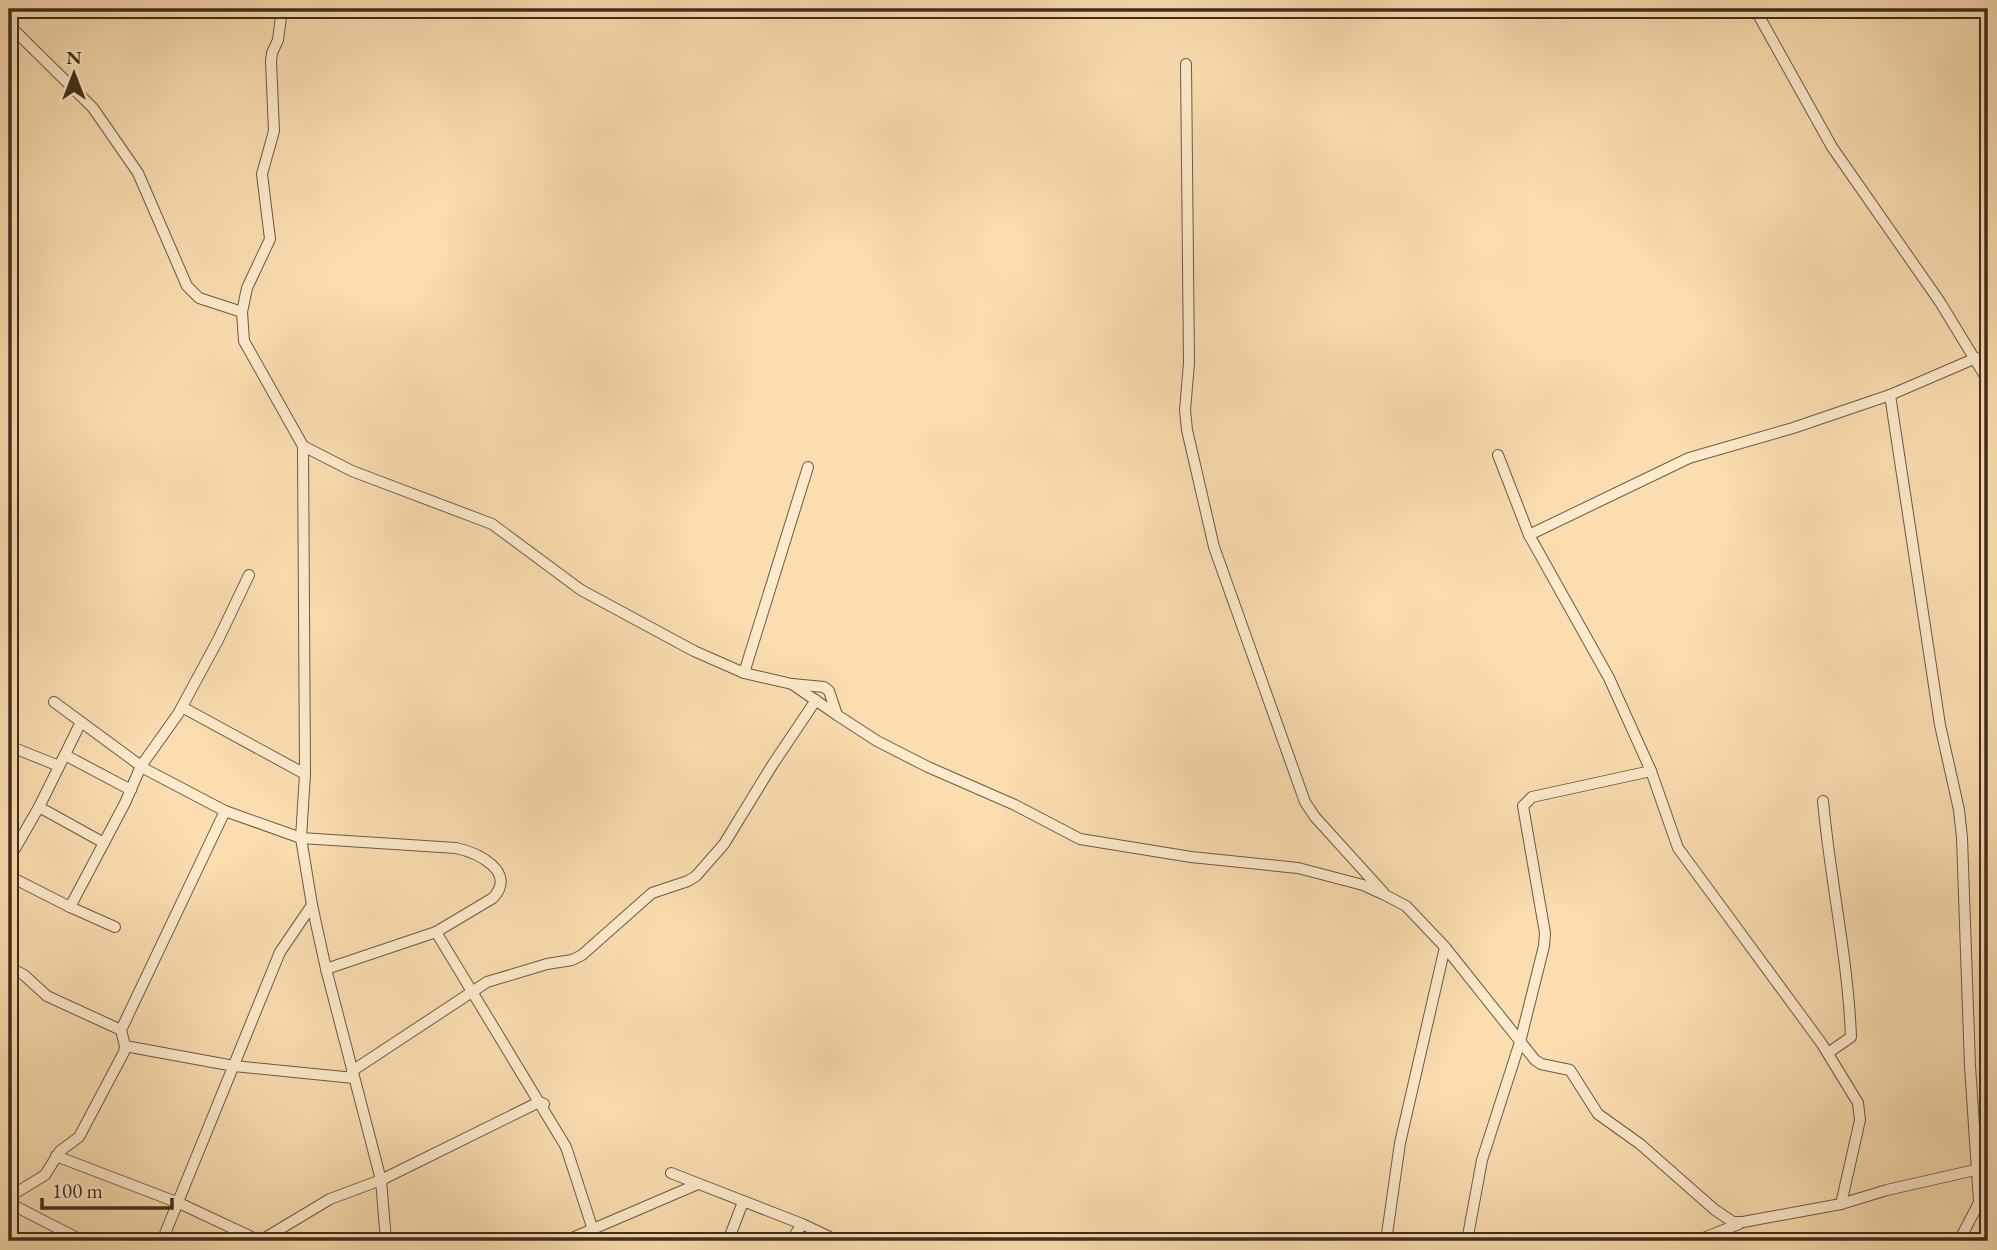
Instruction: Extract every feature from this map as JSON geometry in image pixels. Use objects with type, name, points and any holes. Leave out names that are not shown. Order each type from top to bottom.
[{"type":"street","points":[[282,9],[278,40],[271,61],[273,139],[262,168],[270,239],[247,288],[242,312],[244,341],[303,446],[304,774],[301,838],[326,969],[381,1180],[386,1241]]},
{"type":"street","points":[[1755,9],[1832,147],[1940,302],[1988,381]]},
{"type":"street","points":[[9,24],[93,108],[138,173],[187,286],[200,298],[242,312]]},
{"type":"street","points":[[1186,64],[1189,363],[1186,430],[1213,547],[1305,802],[1315,817],[1385,895]]},
{"type":"street","points":[[1529,535],[1689,458],[1793,428],[1890,394],[1976,358]]},
{"type":"street","points":[[1890,394],[1940,725],[1959,810],[1979,1201]]},
{"type":"street","points":[[303,446],[352,471],[492,524],[581,590],[694,651],[744,673],[792,684],[824,687],[829,691],[837,715]]},
{"type":"street","points":[[1498,455],[1529,535],[1609,678],[1651,771],[1678,848],[1828,1053],[1858,1103],[1860,1120],[1841,1204]]},
{"type":"street","points":[[744,673],[808,467]]},
{"type":"street","points":[[70,907],[141,766],[182,707],[249,575]]},
{"type":"street","points":[[792,684],[877,741],[928,767],[1015,804],[1088,841],[1191,857],[1298,868],[1363,885],[1406,906],[1445,947],[1535,1060],[1541,1064],[1570,1070],[1598,1114],[1640,1144],[1715,1210],[1733,1222],[1841,1204],[1887,1190],[1988,1167]]},
{"type":"street","points":[[125,1046],[234,1066],[353,1075],[487,982],[582,956],[652,893],[696,876],[724,844],[816,700]]},
{"type":"street","points":[[54,702],[141,766],[225,811],[301,838],[456,848],[467,850],[496,866],[501,877],[499,892],[493,898],[436,932],[326,969]]},
{"type":"street","points":[[182,707],[304,774]]},
{"type":"street","points":[[9,859],[39,807],[81,722]]},
{"type":"street","points":[[9,746],[60,766]]},
{"type":"street","points":[[65,755],[131,790]]},
{"type":"street","points":[[1468,1241],[1482,1160],[1520,1042],[1545,946],[1523,806],[1532,797],[1651,771]]},
{"type":"street","points":[[1823,801],[1850,1005],[1851,1037],[1828,1053]]},
{"type":"street","points":[[39,807],[104,843]]},
{"type":"street","points":[[9,1196],[45,1175],[60,1151],[79,1137],[125,1046],[121,1030],[225,811]]},
{"type":"street","points":[[9,876],[115,927]]},
{"type":"street","points":[[162,1241],[281,952],[312,905]]},
{"type":"street","points":[[436,932],[542,1103],[566,1147],[593,1230]]},
{"type":"street","points":[[1386,1241],[1400,1143],[1445,947]]},
{"type":"street","points":[[9,967],[24,975],[47,996],[121,1030]]},
{"type":"street","points":[[56,1156],[179,1203],[260,1241],[330,1199],[381,1180],[542,1103]]},
{"type":"street","points":[[671,1173],[802,1224],[838,1241]]},
{"type":"street","points":[[565,1241],[698,1184]]},
{"type":"street","points":[[1959,1241],[1988,1189]]},
{"type":"street","points":[[728,1241],[743,1202]]},
{"type":"street","points":[[9,1203],[83,1241]]},
{"type":"street","points":[[1696,1241],[1743,1222]]},
{"type":"street","points":[[791,1241],[802,1224]]}]
